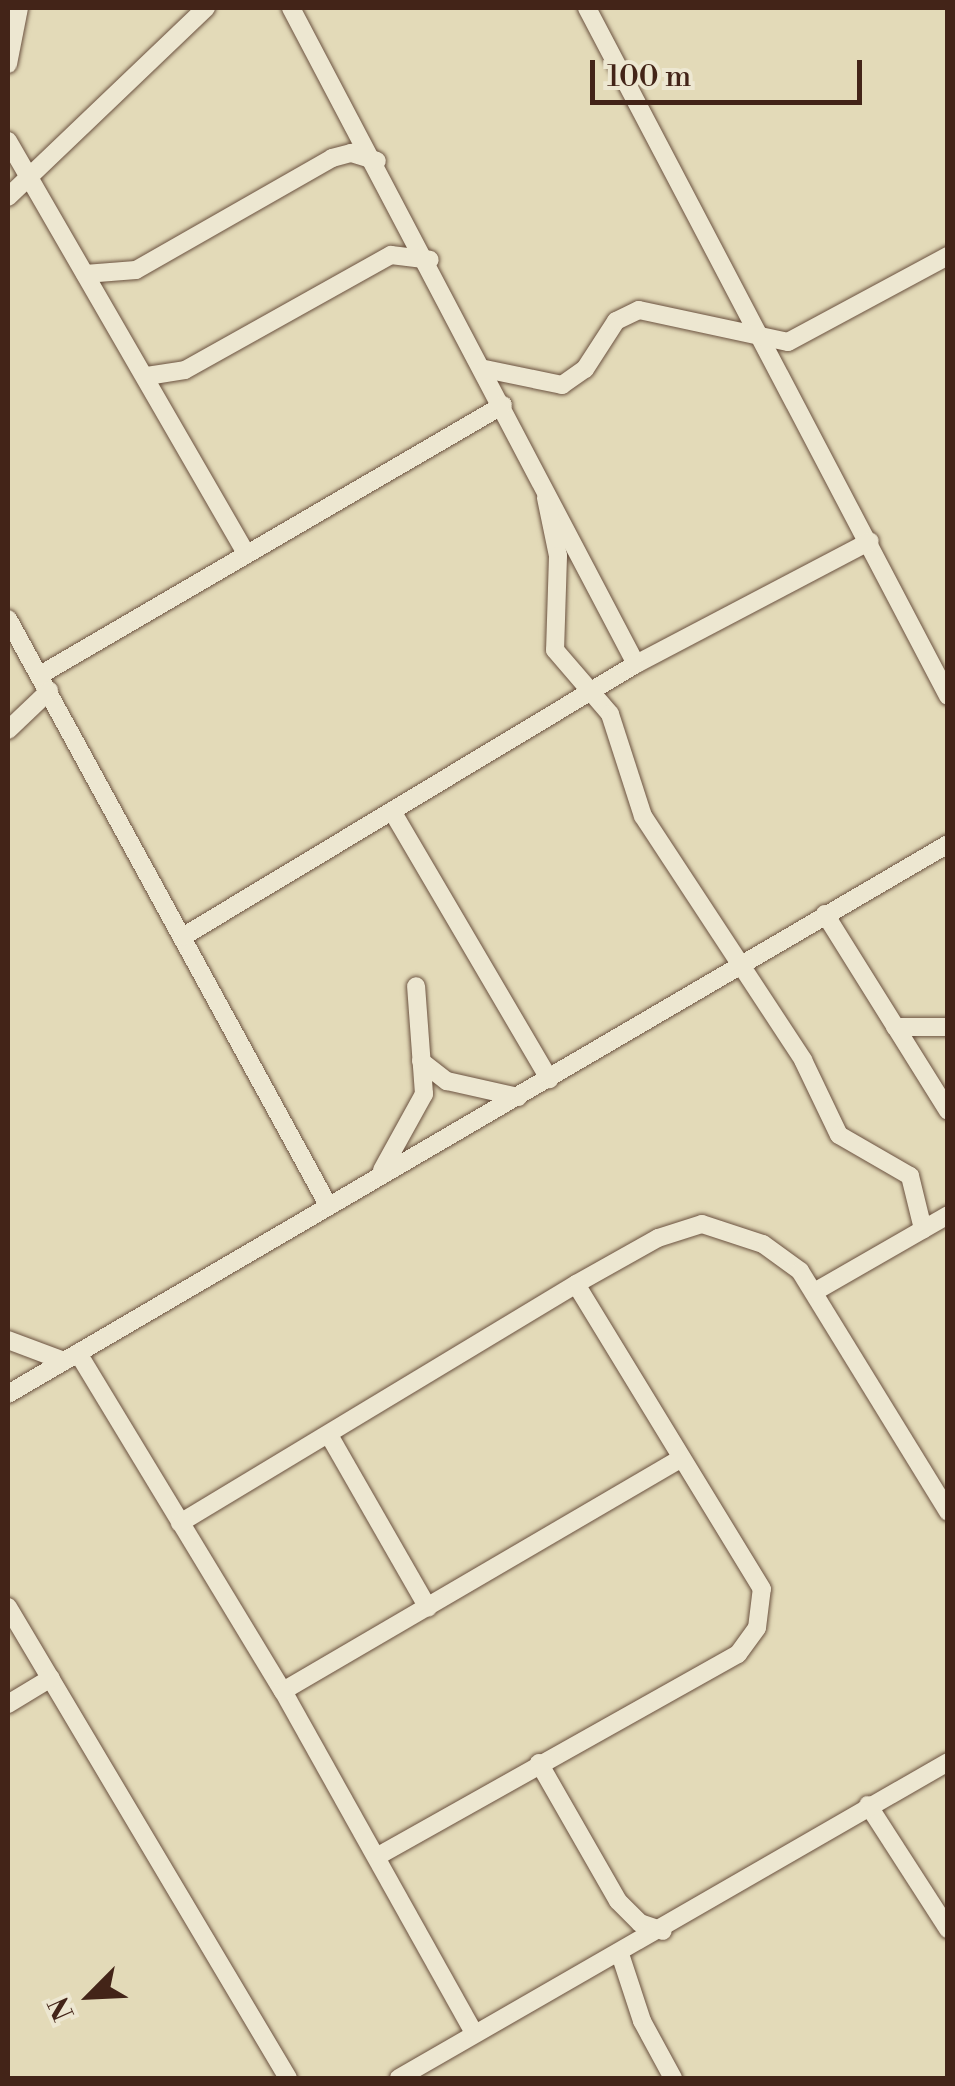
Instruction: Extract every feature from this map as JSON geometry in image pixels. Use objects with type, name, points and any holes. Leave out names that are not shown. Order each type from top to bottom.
[{"type":"street","points":[[8,64],[20,8]]},
{"type":"street","points":[[8,197],[206,8]]},
{"type":"street","points":[[290,8],[430,260],[546,498],[636,664]]},
{"type":"street","points":[[587,8],[948,696]]},
{"type":"street","points":[[8,140],[27,180],[246,550]]},
{"type":"street","points":[[85,274],[136,270],[332,158],[350,153],[377,161]]},
{"type":"street","points":[[146,376],[184,370],[391,254],[430,260]]},
{"type":"street","points":[[485,370],[562,385],[585,368],[616,322],[639,310],[760,332],[788,342],[948,256]]},
{"type":"street","points":[[8,730],[45,683],[246,550],[502,405]]},
{"type":"street","points":[[546,498],[558,556],[552,635],[566,664],[593,690],[614,723],[642,816],[737,967],[802,1060],[839,1134],[910,1176],[923,1229]]},
{"type":"street","points":[[184,936],[636,664],[870,541]]},
{"type":"street","points":[[8,619],[327,1203]]},
{"type":"street","points":[[392,811],[548,1080]]},
{"type":"street","points":[[8,1394],[327,1203],[548,1080],[948,844]]},
{"type":"street","points":[[825,914],[948,1111]]},
{"type":"street","points":[[379,1174],[420,1107],[422,1061],[416,986]]},
{"type":"street","points":[[895,1027],[948,1027]]},
{"type":"street","points":[[422,1061],[448,1081],[518,1097]]},
{"type":"street","points":[[816,1291],[948,1214]]},
{"type":"street","points":[[180,1523],[576,1284],[658,1238],[702,1224],[764,1244],[816,1291],[948,1512]]},
{"type":"street","points":[[378,1856],[738,1654],[756,1628],[762,1589],[576,1284]]},
{"type":"street","points":[[8,1340],[71,1357],[180,1523],[283,1691],[474,2033]]},
{"type":"street","points":[[328,1435],[428,1608]]},
{"type":"street","points":[[283,1691],[680,1459]]},
{"type":"street","points":[[8,1606],[288,2078]]},
{"type":"street","points":[[8,1704],[51,1678]]},
{"type":"street","points":[[399,2078],[474,2033],[621,1957],[868,1806],[948,1762]]},
{"type":"street","points":[[538,1763],[618,1901],[640,1923],[662,1931]]},
{"type":"street","points":[[868,1806],[948,1929]]},
{"type":"street","points":[[621,1957],[642,2021],[673,2078]]}]
